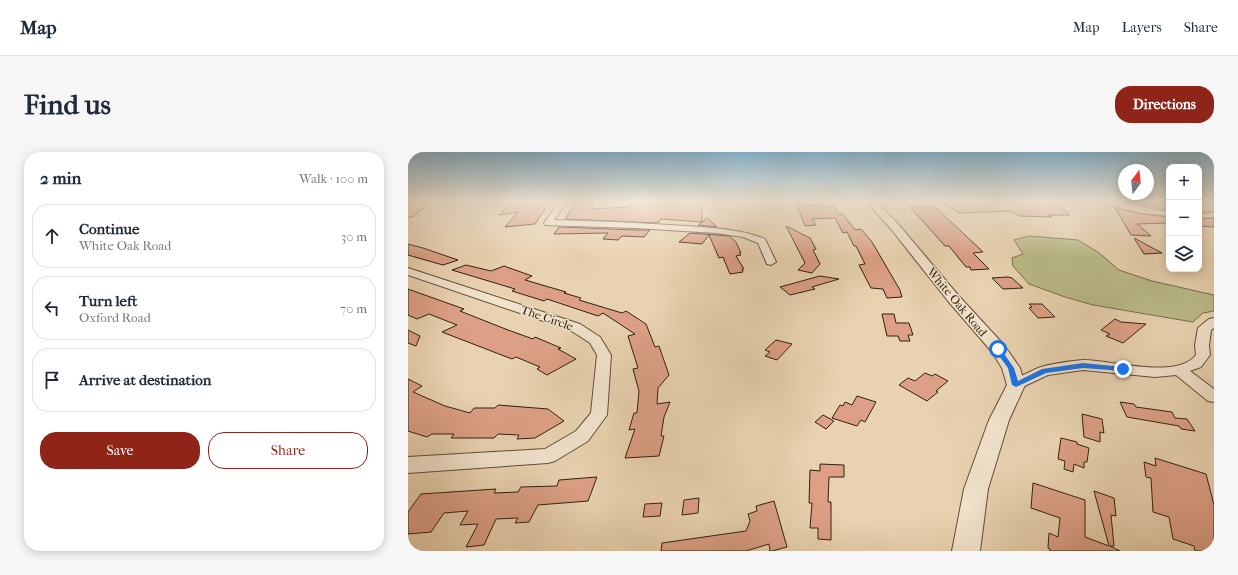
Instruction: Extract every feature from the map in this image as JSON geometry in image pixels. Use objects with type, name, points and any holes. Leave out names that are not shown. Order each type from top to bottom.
[{"type":"street","points":[[551,220],[548,224],[635,225],[737,232],[749,235],[762,241],[771,262]]},
{"type":"street","name":"White Oak Road","points":[[888,220],[998,349],[1011,368],[1016,385]]},
{"type":"street","name":"The Circle","points":[[408,271],[575,327],[595,340],[604,355],[599,415],[582,436],[548,456],[408,465]]},
{"type":"street","points":[[966,551],[976,489],[999,420],[1016,385],[1044,371],[1083,365],[1155,372],[1179,370],[1209,358],[1202,344],[1205,328],[1214,322]]},
{"type":"street","points":[[1179,370],[1214,397]]},
{"type":"green space","points":[[1029,236],[1078,240],[1098,252],[1119,270],[1152,281],[1214,295],[1214,311],[1203,313],[1193,322],[1093,305],[1029,284],[1013,266],[1012,258],[1023,254],[1014,240]]},
{"type":"building","points":[[511,220],[538,220],[535,224],[505,227]]},
{"type":"building","points":[[579,220],[661,220],[658,223]]},
{"type":"building","points":[[669,220],[702,220],[702,222]]},
{"type":"building","points":[[705,220],[709,220],[717,227],[698,225]]},
{"type":"building","points":[[802,220],[812,220],[816,225],[805,226]]},
{"type":"building","points":[[836,220],[847,220],[855,230],[861,229],[872,242],[900,290],[902,297],[887,298],[883,289],[871,288],[859,265],[865,264],[856,246],[854,246],[847,232],[843,233]]},
{"type":"building","points":[[921,220],[949,220],[983,252],[973,253],[989,269],[971,270],[970,267],[966,267],[949,246],[945,246]]},
{"type":"building","points":[[1122,220],[1166,220],[1166,223],[1137,224],[1151,236],[1131,235]]},
{"type":"building","points":[[1202,220],[1214,220],[1214,227],[1202,226]]},
{"type":"building","points":[[786,226],[810,238],[816,249],[813,250],[820,264],[812,273],[798,270],[805,263]]},
{"type":"building","points":[[559,227],[650,230],[644,237],[622,236],[618,240],[603,239],[608,233],[554,234]]},
{"type":"building","points":[[690,233],[729,236],[736,242],[741,253],[739,253],[741,255],[736,256],[744,269],[742,269],[743,272],[730,274],[723,257],[719,258],[709,235],[702,244],[679,242]]},
{"type":"building","points":[[1134,238],[1162,253],[1144,254]]},
{"type":"building","points":[[408,244],[458,260],[443,265],[408,255]]},
{"type":"building","points":[[466,265],[491,271],[504,266],[532,276],[525,280],[566,292],[564,293],[581,298],[579,300],[622,313],[626,311],[646,324],[655,347],[659,346],[669,375],[658,388],[657,404],[670,402],[664,417],[661,436],[664,436],[659,456],[625,458],[635,429],[629,430],[634,413],[637,413],[639,391],[633,369],[638,368],[628,336],[635,334],[603,313],[598,316],[547,299],[544,301],[512,291],[515,289],[452,270]]},
{"type":"building","points":[[820,276],[839,279],[812,287],[815,289],[790,295],[780,287]]},
{"type":"building","points":[[992,278],[1012,278],[1023,288],[1003,289]]},
{"type":"building","points":[[408,289],[464,309],[460,311],[508,330],[533,339],[535,337],[561,348],[558,349],[576,359],[547,375],[537,369],[540,367],[516,357],[512,359],[442,332],[457,325],[429,314],[417,319],[408,315]]},
{"type":"building","points":[[1029,304],[1042,304],[1055,317],[1038,318],[1029,308],[1032,307]]},
{"type":"building","points":[[882,314],[894,314],[896,323],[909,323],[913,335],[908,335],[910,341],[900,341],[898,336],[887,336]]},
{"type":"building","points":[[1115,319],[1121,322],[1146,324],[1123,343],[1106,336],[1110,334],[1101,330]]},
{"type":"building","points":[[408,330],[420,336],[416,346],[408,343]]},
{"type":"building","points":[[776,340],[792,344],[777,360],[765,356],[770,352],[765,350]]},
{"type":"building","points":[[925,373],[932,376],[935,374],[948,381],[927,401],[899,385],[908,378],[915,381]]},
{"type":"building","points":[[408,379],[422,386],[413,392],[445,406],[470,413],[474,408],[495,408],[498,405],[548,409],[564,421],[535,438],[517,439],[519,435],[498,434],[494,438],[451,438],[454,434],[432,434],[427,437],[408,431]]},
{"type":"building","points":[[857,396],[876,402],[865,422],[861,420],[857,426],[832,418],[840,405],[843,406],[845,402],[852,405]]},
{"type":"building","points":[[1120,402],[1134,404],[1136,407],[1172,412],[1175,418],[1187,419],[1195,431],[1181,429],[1179,426],[1127,417]]},
{"type":"building","points":[[1082,414],[1102,419],[1104,433],[1100,432],[1100,442],[1084,437]]},
{"type":"building","points":[[823,415],[834,421],[826,429],[815,422]]},
{"type":"building","points":[[1061,438],[1077,442],[1077,444],[1089,448],[1087,462],[1084,462],[1084,468],[1074,464],[1073,472],[1064,469],[1065,461],[1058,459]]},
{"type":"building","points":[[1155,458],[1206,474],[1214,505],[1214,551],[1195,551],[1194,546],[1173,539],[1169,517],[1153,512],[1151,478],[1146,477],[1144,462],[1156,466]]},
{"type":"building","points":[[820,464],[844,465],[844,477],[829,477],[828,502],[831,502],[831,540],[818,539],[818,528],[810,528],[812,503],[809,503],[810,470],[820,471]]},
{"type":"building","points":[[597,477],[588,501],[538,505],[529,522],[515,523],[518,518],[496,519],[484,545],[466,547],[478,524],[460,525],[468,511],[444,513],[431,532],[408,534],[408,512],[421,494],[496,489],[494,493],[518,492],[521,487],[557,486],[559,480]]},
{"type":"building","points":[[1033,483],[1085,500],[1085,537],[1109,546],[1094,491],[1114,498],[1116,516],[1111,515],[1114,546],[1110,546],[1120,551],[1050,551],[1048,548],[1049,533],[1058,537],[1060,518],[1031,508]]},
{"type":"building","points":[[699,498],[698,513],[682,515],[684,500]]},
{"type":"building","points":[[774,501],[787,547],[770,551],[769,544],[746,551],[661,551],[662,543],[746,531],[750,521],[748,514],[757,511],[756,506]]},
{"type":"building","points":[[662,503],[660,516],[643,517],[645,504]]},
{"type":"route","points":[[998,349],[1011,368],[1016,385],[1044,371],[1083,365],[1123,369]]}]
